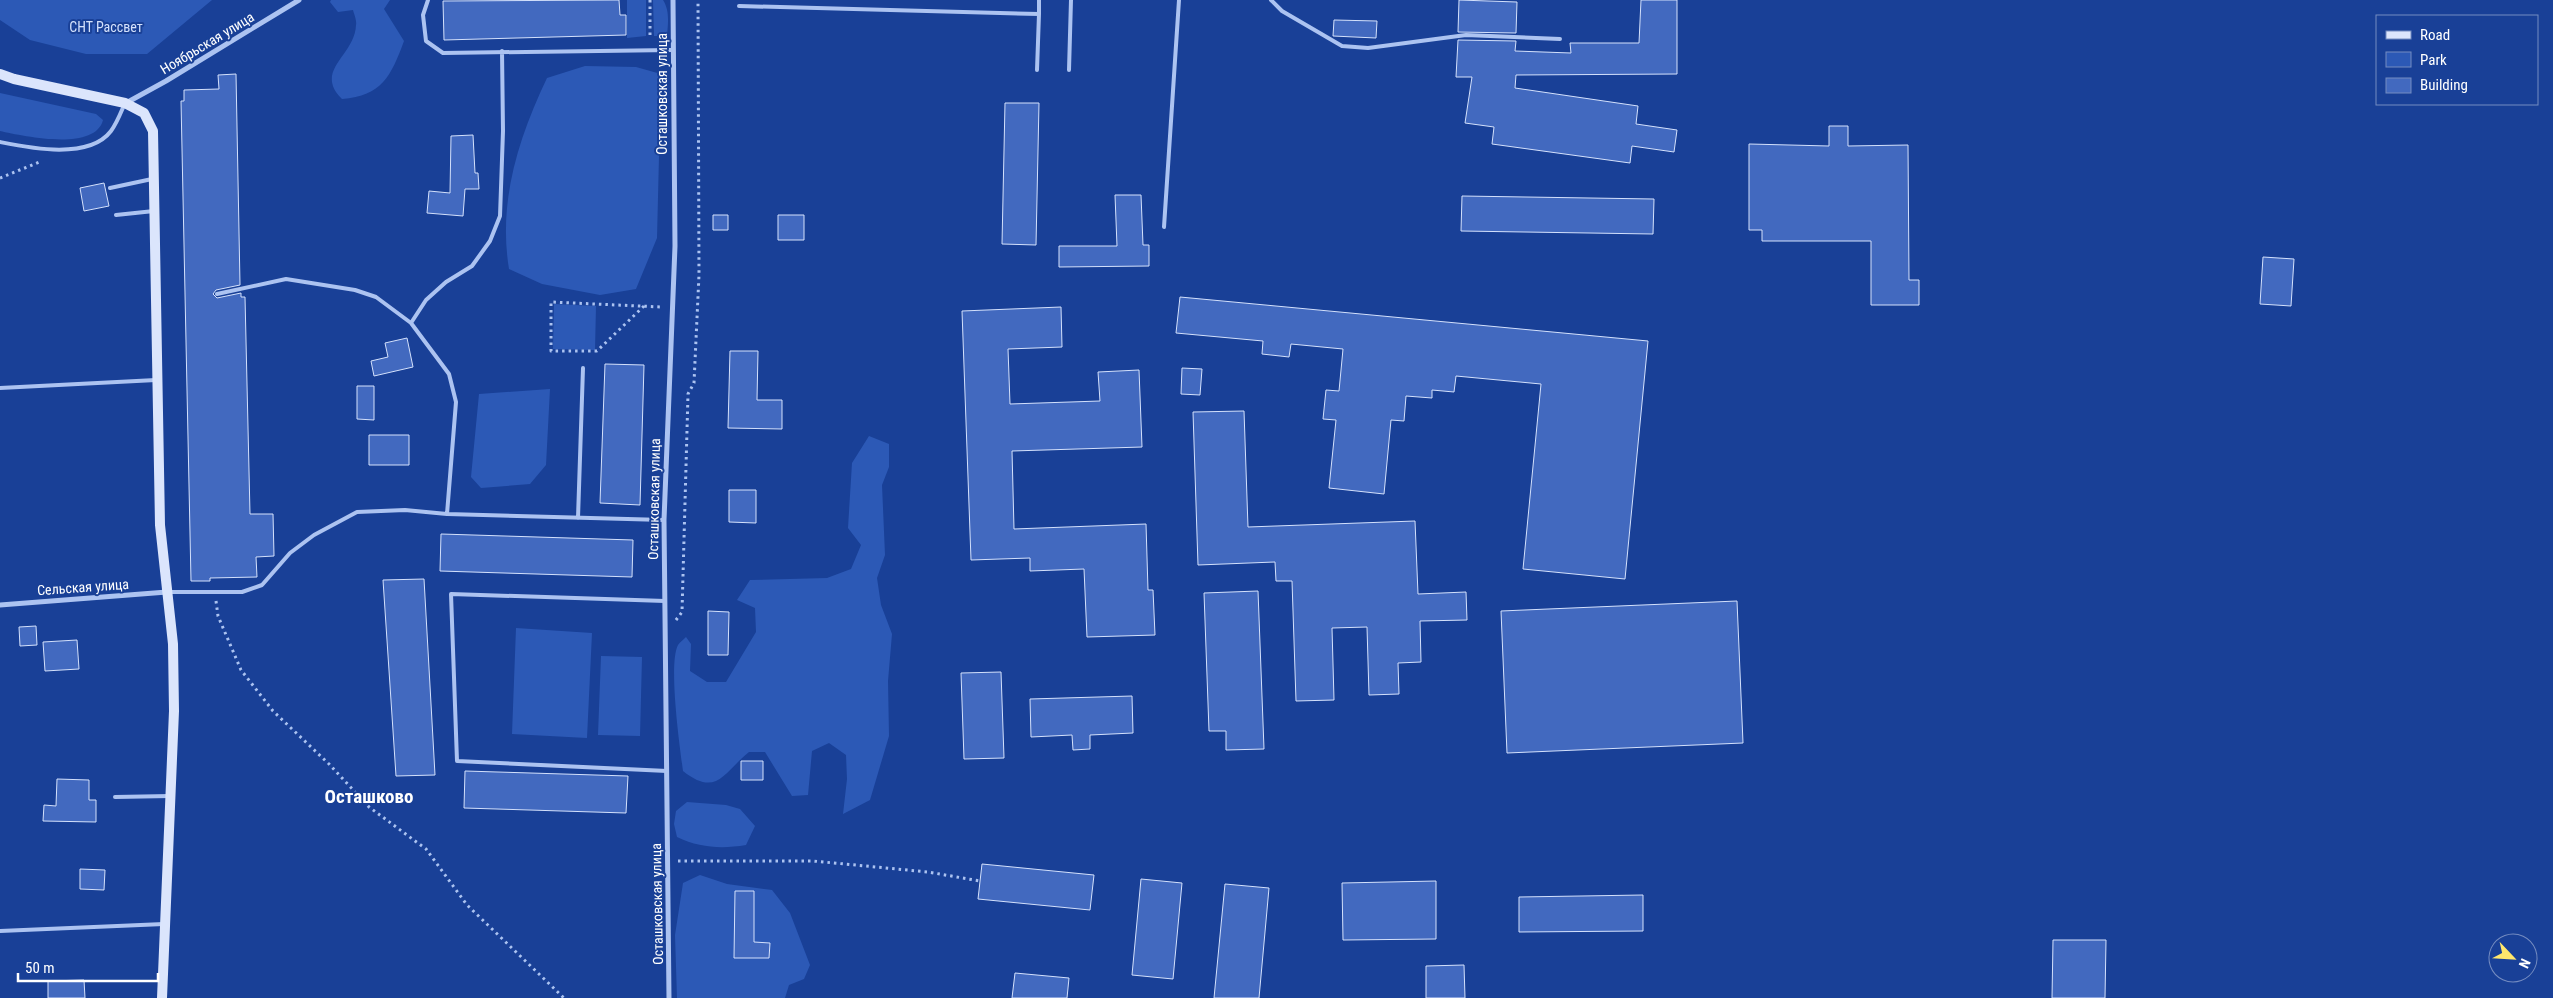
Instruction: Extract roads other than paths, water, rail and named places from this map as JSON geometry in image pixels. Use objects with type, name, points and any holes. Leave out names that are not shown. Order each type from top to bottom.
[{"type":"street","name":"Ноябрьская улица","points":[[125,103],[166,81],[299,0]]},
{"type":"street","name":"Осташковская улица","points":[[669,998],[664,520],[674,246],[673,0]]},
{"type":"street","points":[[0,74],[14,79],[125,103],[144,113],[153,131],[160,525],[173,644],[174,712],[162,998]]},
{"type":"street","name":"Сельская улица","points":[[0,605],[167,592]]},
{"type":"lane","points":[[428,0],[423,14],[426,41],[432,47],[443,52],[672,50]]},
{"type":"lane","points":[[1037,70],[1039,0]]},
{"type":"lane","points":[[1069,70],[1070,0]]},
{"type":"lane","points":[[1164,228],[1179,0]]},
{"type":"lane","points":[[1271,0],[1282,11],[1342,46],[1368,48],[1466,35],[1560,39]]},
{"type":"lane","points":[[739,6],[1039,14]]},
{"type":"lane","points":[[411,323],[426,300],[446,282],[472,266],[490,241],[500,216],[503,131],[502,51]]},
{"type":"lane","points":[[0,142],[30,148],[68,150],[89,146],[110,132],[125,103]]},
{"type":"lane","points":[[110,188],[154,179]]},
{"type":"lane","points":[[116,216],[154,211]]},
{"type":"lane","points":[[216,294],[286,279],[354,290],[376,297],[411,323],[448,374],[456,402],[447,514]]},
{"type":"lane","points":[[578,518],[583,368]]},
{"type":"lane","points":[[0,388],[158,380]]},
{"type":"lane","points":[[167,592],[242,592],[262,586],[290,553],[314,535],[358,512],[405,510],[447,514],[664,520]]},
{"type":"lane","points":[[665,600],[451,594],[456,761],[667,771]]},
{"type":"lane","points":[[115,797],[170,796]]},
{"type":"lane","points":[[0,931],[164,924]]},
{"type":"district","name":"Осташково","points":[[369,796]]},
{"type":"park label","name":"СНТ Рассвет","points":[[106,27]]}]
